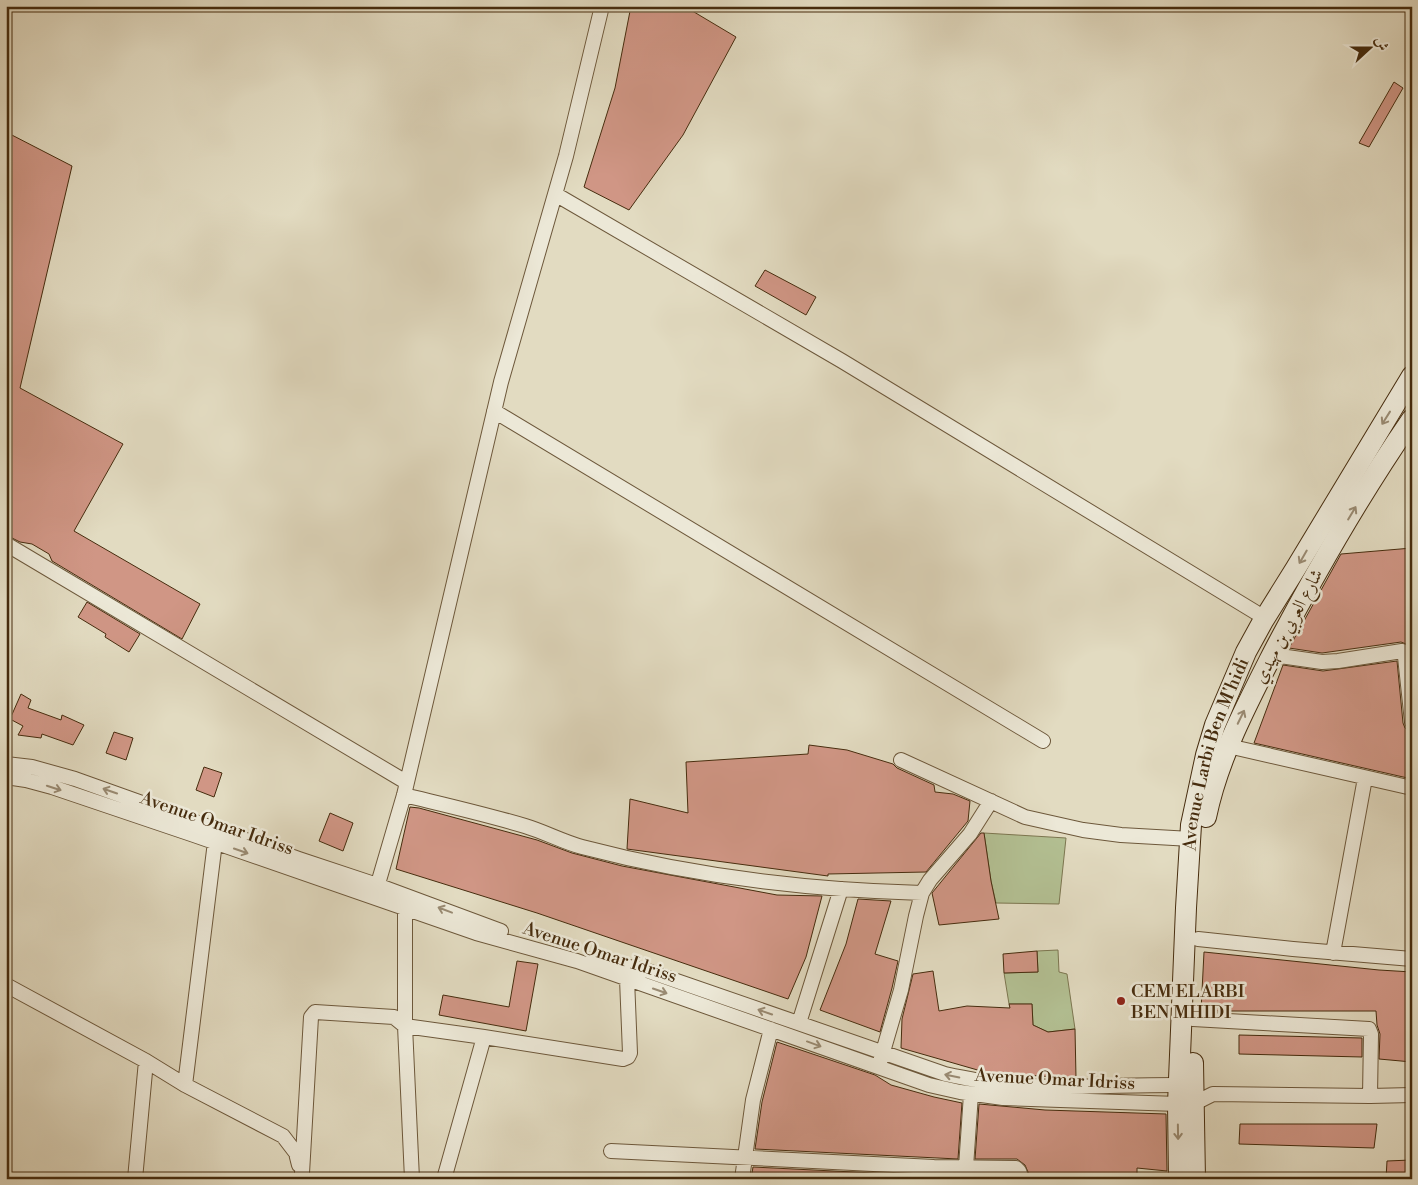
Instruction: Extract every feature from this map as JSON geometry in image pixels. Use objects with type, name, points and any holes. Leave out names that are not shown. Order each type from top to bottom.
[{"type":"main road","name":"Avenue Larbi Ben M'hidi","points":[[1179,1179],[1186,1094],[1186,908],[1191,825],[1206,755],[1215,725],[1246,652],[1412,376]]},
{"type":"main road","name":"شارع العربي بن مهيدي","points":[[1195,1179],[1186,1094],[1193,1019],[1202,844],[1205,819],[1212,792],[1238,721],[1272,654],[1319,567],[1379,468],[1412,419]]},
{"type":"street","points":[[375,891],[405,789],[494,411],[566,156],[602,6]]},
{"type":"street","points":[[555,194],[842,361],[1265,618]]},
{"type":"street","points":[[494,411],[1043,742]]},
{"type":"street","points":[[6,544],[405,789],[527,826],[580,847],[639,860],[742,879],[841,889],[922,893]]},
{"type":"street","points":[[1272,654],[1322,662],[1338,662],[1402,651],[1412,722]]},
{"type":"street","points":[[1228,746],[1412,788]]},
{"type":"street","points":[[900,760],[1025,817],[1074,828],[1121,835],[1191,839]]},
{"type":"street","points":[[6,764],[32,767],[75,779],[291,856],[375,891],[522,937],[559,952],[648,971],[799,1023],[881,1060],[1001,1084],[1186,1094],[1412,1095]]},
{"type":"street","name":"Avenue Omar Idriss","points":[[6,777],[52,787],[215,842],[375,891],[405,908],[476,933],[577,961],[771,1029],[881,1060],[929,1085],[971,1094],[1029,1100],[1186,1094]]},
{"type":"street","points":[[1333,953],[1365,778]]},
{"type":"street","points":[[881,1060],[903,981],[922,893],[930,880],[970,834],[991,801]]},
{"type":"street","points":[[185,1085],[215,842]]},
{"type":"street","points":[[799,1023],[841,889]]},
{"type":"street","points":[[405,908],[405,1026],[412,1179]]},
{"type":"street","points":[[1198,939],[1412,959]]},
{"type":"street","points":[[301,1176],[312,1015],[318,1012],[394,1017],[405,1026],[626,1058],[630,1053],[627,979]]},
{"type":"street","points":[[6,985],[146,1061],[185,1085],[283,1136],[296,1152],[301,1176]]},
{"type":"street","points":[[1193,1019],[1369,1029],[1372,1034],[1370,1096]]},
{"type":"street","points":[[742,1179],[754,1093],[771,1029]]},
{"type":"street","points":[[444,1179],[484,1037]]},
{"type":"street","points":[[135,1179],[146,1061]]},
{"type":"street","points":[[966,1168],[971,1094]]},
{"type":"street","points":[[611,1151],[966,1168],[1016,1168],[1022,1179]]},
{"type":"green space","points":[[984,833],[1066,838],[1059,904],[996,903]]},
{"type":"green space","points":[[1058,950],[1059,972],[1067,974],[1075,1029],[1048,1032],[1033,1025],[1032,1004],[1009,1004],[1004,973],[1038,972],[1037,951]]},
{"type":"building","points":[[631,6],[684,6],[736,37],[683,135],[629,210],[584,187],[615,88]]},
{"type":"building","points":[[1394,82],[1403,88],[1369,147],[1359,143]]},
{"type":"building","points":[[6,132],[72,166],[20,388],[123,444],[74,531],[200,604],[182,639],[52,561],[49,554],[32,544],[20,542],[6,535]]},
{"type":"building","points":[[765,270],[816,297],[806,315],[755,286]]},
{"type":"building","points":[[1412,548],[1412,651],[1406,644],[1401,642],[1322,653],[1289,648],[1341,554]]},
{"type":"building","points":[[87,602],[140,634],[129,652],[105,637],[106,634],[78,617]]},
{"type":"building","points":[[1397,661],[1403,723],[1405,728],[1412,731],[1412,744],[1410,744],[1412,779],[1254,743],[1283,665],[1323,671]]},
{"type":"building","points":[[21,694],[31,700],[28,708],[61,720],[62,715],[84,725],[73,745],[42,734],[41,738],[18,735],[23,726],[10,719]]},
{"type":"building","points":[[114,732],[133,738],[126,760],[106,753]]},
{"type":"building","points":[[809,745],[847,750],[893,764],[897,768],[934,785],[935,792],[953,794],[970,801],[968,821],[926,872],[828,874],[828,876],[627,849],[630,799],[688,813],[686,762],[808,754]]},
{"type":"building","points":[[204,767],[222,773],[214,797],[196,790]]},
{"type":"building","points":[[410,807],[537,840],[572,853],[622,866],[777,895],[822,896],[806,957],[788,999],[537,913],[396,869]]},
{"type":"building","points":[[330,813],[353,823],[343,851],[319,841]]},
{"type":"building","points":[[981,833],[984,833],[999,919],[939,925],[932,893]]},
{"type":"building","points":[[858,899],[891,901],[875,954],[898,961],[880,1032],[820,1010],[846,944]]},
{"type":"building","points":[[1037,951],[1038,972],[1004,973],[1003,954]]},
{"type":"building","points":[[1204,952],[1412,972],[1412,1062],[1379,1059],[1380,1034],[1376,1011],[1201,1011]]},
{"type":"building","points":[[517,961],[538,964],[526,1031],[439,1015],[443,995],[509,1007]]},
{"type":"building","points":[[933,971],[939,1011],[967,1006],[1010,1008],[1009,1004],[1032,1004],[1033,1025],[1048,1032],[1075,1029],[1076,1078],[988,1073],[901,1048],[902,1019],[913,974]]},
{"type":"building","points":[[1239,1035],[1362,1038],[1362,1057],[1239,1054]]},
{"type":"building","points":[[777,1042],[875,1075],[891,1085],[962,1103],[958,1159],[755,1149],[762,1102]]},
{"type":"building","points":[[979,1104],[1045,1110],[1166,1114],[1167,1171],[1137,1168],[1137,1179],[1031,1179],[1025,1165],[1017,1159],[975,1159]]},
{"type":"building","points":[[1240,1124],[1377,1124],[1374,1148],[1239,1144]]},
{"type":"building","points":[[1411,1160],[1410,1179],[1386,1179],[1387,1161]]},
{"type":"building","points":[[753,1167],[934,1176],[1012,1177],[1013,1179],[751,1179]]},
{"type":"place","name":"CEM ELARBI BEN MHIDI","points":[[1121,1001]]}]
